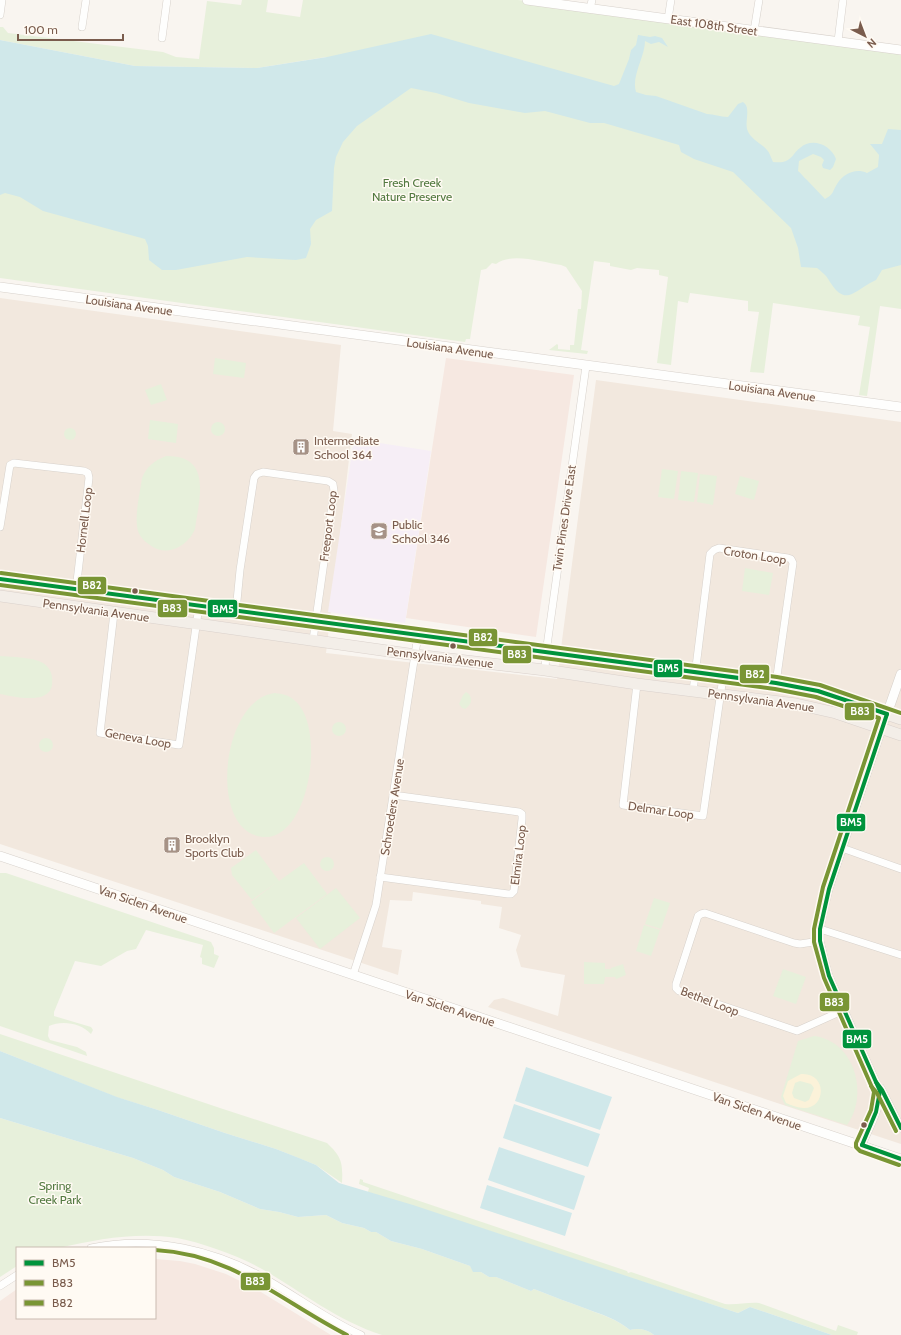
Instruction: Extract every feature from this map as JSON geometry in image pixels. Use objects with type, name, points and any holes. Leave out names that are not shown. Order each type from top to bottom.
[{"type":"main road","name":"Pennsylvania Avenue","points":[[0,579],[776,683],[818,691],[901,719]]},
{"type":"main road","name":"Pennsylvania Avenue","points":[[0,596],[416,655],[545,670],[815,708],[901,735]]},
{"type":"street","points":[[0,15],[2,0]]},
{"type":"street","points":[[82,27],[86,0]]},
{"type":"street","points":[[162,38],[167,0]]},
{"type":"street","name":"East 108th Street","points":[[527,0],[591,4],[668,19],[901,50]]},
{"type":"street","points":[[668,19],[671,0]]},
{"type":"street","points":[[754,31],[758,0]]},
{"type":"street","points":[[838,41],[844,0]]},
{"type":"street","name":"Louisiana Avenue","points":[[0,287],[901,407]]},
{"type":"street","name":"Twin Pines Drive East","points":[[545,670],[546,652],[586,366]]},
{"type":"street","name":"Hornell Loop","points":[[0,527],[10,465],[14,463],[84,471],[88,473],[76,590]]},
{"type":"street","name":"Freeport Loop","points":[[236,611],[240,570],[254,478],[257,474],[263,472],[328,481],[333,484],[334,491],[312,640]]},
{"type":"street","name":"Croton Loop","points":[[693,691],[710,554],[719,548],[788,558],[793,563],[776,683]]},
{"type":"street","name":"Geneva Loop","points":[[114,613],[100,733],[179,745],[199,606]]},
{"type":"street","name":"Schroeders Avenue","points":[[353,975],[376,905],[418,636]]},
{"type":"street","points":[[862,1145],[880,1102],[880,1091],[829,976],[824,962],[820,941],[820,929],[829,888],[901,674]]},
{"type":"street","name":"Delmar Loop","points":[[637,684],[623,805],[703,816],[723,676]]},
{"type":"street","name":"Elmira Loop","points":[[380,877],[508,894],[511,894],[514,890],[522,814],[519,812],[394,795]]},
{"type":"street","points":[[842,848],[901,870]]},
{"type":"street","name":"Van Siclen Avenue","points":[[0,856],[804,1127],[901,1158]]},
{"type":"street","name":"Bethel Loop","points":[[820,941],[800,944],[794,943],[705,913],[701,914],[698,916],[676,988],[679,991],[797,1032],[844,1010]]},
{"type":"street","points":[[820,929],[901,955]]},
{"type":"street","points":[[876,1081],[901,1128]]},
{"type":"street","points":[[98,1247],[119,1244],[154,1244],[180,1247],[210,1254],[250,1270],[332,1321],[360,1335]]},
{"type":"street","points":[[0,1286],[16,1276]]},
{"type":"shaded area","points":[[0,298],[341,345],[333,431],[352,434],[326,653],[557,679],[596,380],[901,422],[901,1144],[488,1007],[494,1000],[503,998],[558,1016],[565,975],[521,967],[516,950],[521,935],[499,928],[502,907],[481,904],[481,901],[413,892],[412,901],[390,900],[382,947],[402,950],[398,975],[0,844]]},
{"type":"shaded area","points":[[446,358],[574,375],[536,637],[406,618]]},
{"type":"shaded area","name":"Public School 346","points":[[354,439],[431,451],[405,623],[328,612]]},
{"type":"shaded area","points":[[156,1259],[180,1261],[226,1274],[256,1289],[331,1335],[0,1335],[0,1301],[16,1290],[16,1319],[156,1319]]},
{"type":"green space","points":[[242,0],[268,0],[266,12],[300,17],[303,0],[518,0],[901,50],[901,141],[880,169],[829,202],[772,164],[725,127],[326,57],[257,68],[135,66],[0,40],[0,27],[3,27],[8,33],[163,52],[176,57],[199,59],[207,1],[241,5]]},
{"type":"green space","name":"Fresh Creek Nature Preserve","points":[[411,86],[547,106],[683,142],[737,169],[887,263],[901,260],[901,309],[880,306],[867,396],[859,395],[870,327],[858,325],[860,316],[773,303],[764,373],[750,372],[759,312],[748,311],[748,301],[690,293],[688,303],[678,301],[671,365],[657,363],[668,277],[659,275],[659,270],[637,268],[631,270],[610,266],[610,263],[594,261],[581,350],[588,351],[587,354],[549,350],[557,344],[558,349],[570,350],[570,345],[574,345],[578,309],[581,309],[582,291],[566,267],[527,259],[518,258],[502,260],[496,264],[492,263],[486,269],[481,270],[470,339],[466,339],[465,342],[0,278],[0,185],[327,159],[355,123]]},
{"type":"green space","points":[[215,358],[246,363],[244,378],[213,374]]},
{"type":"green space","points":[[161,384],[167,400],[151,405],[145,390]]},
{"type":"green space","points":[[150,420],[178,424],[176,443],[148,439]]},
{"type":"green space","points":[[218,422],[223,424],[225,429],[223,434],[218,436],[213,434],[211,429],[213,424]]},
{"type":"green space","points":[[72,428],[75,429],[75,439],[68,440],[65,439],[64,432],[65,429]]},
{"type":"green space","points":[[166,456],[181,458],[191,463],[197,471],[200,481],[199,505],[195,529],[192,535],[182,545],[170,550],[157,549],[142,539],[137,525],[138,504],[142,478],[151,464]]},
{"type":"green space","points":[[662,469],[678,471],[674,499],[658,497]]},
{"type":"green space","points":[[681,471],[698,473],[694,502],[678,500]]},
{"type":"green space","points":[[700,474],[717,476],[713,505],[697,502]]},
{"type":"green space","points":[[740,476],[759,481],[754,500],[735,494]]},
{"type":"green space","points":[[745,568],[773,573],[769,595],[742,591]]},
{"type":"green space","points":[[0,656],[28,658],[45,664],[52,676],[52,687],[48,693],[42,697],[34,698],[15,697],[0,694]]},
{"type":"green space","points":[[466,692],[469,694],[471,700],[469,706],[465,709],[459,704]]},
{"type":"green space","points":[[275,693],[292,698],[304,713],[310,733],[311,755],[308,779],[302,802],[292,821],[279,833],[263,837],[245,830],[234,813],[228,791],[228,765],[233,740],[242,717],[257,701]]},
{"type":"green space","points":[[339,722],[344,724],[346,729],[344,734],[339,736],[334,734],[332,729],[334,724]]},
{"type":"green space","points":[[46,738],[51,740],[53,745],[51,750],[46,752],[41,750],[39,745],[41,740]]},
{"type":"green space","points":[[256,850],[279,881],[304,863],[327,894],[274,933],[251,902],[277,882],[252,900],[232,875],[231,868]]},
{"type":"green space","points":[[324,857],[330,857],[334,861],[334,867],[330,871],[324,871],[320,867],[320,861]]},
{"type":"green space","points":[[0,873],[6,873],[211,942],[214,948],[214,954],[219,956],[214,968],[202,964],[202,958],[200,957],[203,945],[146,930],[136,949],[127,951],[101,966],[75,961],[54,1012],[54,1016],[91,1027],[93,1030],[91,1034],[87,1030],[77,1025],[60,1023],[49,1026],[48,1036],[50,1040],[77,1047],[86,1052],[87,1056],[0,1026]]},
{"type":"green space","points":[[336,888],[360,918],[320,949],[296,918]]},
{"type":"green space","points":[[654,898],[670,903],[661,929],[645,924]]},
{"type":"green space","points":[[644,925],[660,930],[651,956],[636,951]]},
{"type":"green space","points":[[584,962],[605,963],[605,969],[611,969],[623,964],[626,975],[616,979],[615,977],[605,977],[604,984],[584,984]]},
{"type":"green space","points":[[783,969],[806,977],[796,1004],[773,996]]},
{"type":"green space","points":[[0,1034],[327,1143],[336,1152],[342,1165],[342,1183],[316,1165],[276,1149],[116,1097],[0,1051]]},
{"type":"green space","points":[[814,1036],[828,1040],[840,1048],[848,1058],[854,1071],[857,1085],[857,1099],[854,1113],[847,1125],[785,1105],[781,1097],[798,1041]]},
{"type":"green space","name":"Spring Creek Park","points":[[0,1118],[133,1158],[163,1170],[174,1177],[220,1192],[260,1209],[298,1217],[326,1215],[342,1223],[364,1228],[371,1232],[376,1232],[391,1241],[422,1249],[470,1266],[474,1272],[481,1272],[489,1277],[496,1277],[531,1291],[534,1289],[587,1309],[614,1320],[630,1330],[636,1329],[648,1331],[654,1335],[382,1335],[335,1314],[243,1259],[198,1243],[162,1236],[118,1237],[64,1247],[16,1247],[16,1267],[0,1277]]},
{"type":"green space","points":[[360,1179],[363,1180],[363,1182],[627,1271],[628,1273],[631,1272],[725,1304],[759,1303],[836,1331],[838,1325],[858,1332],[857,1335],[832,1335],[750,1307],[738,1313],[368,1192],[369,1188],[359,1184]]},
{"type":"sand","points":[[801,1074],[810,1075],[816,1078],[821,1090],[820,1097],[817,1102],[812,1106],[804,1108],[786,1103],[783,1096],[788,1081]],"holes":[[[800,1081],[811,1084],[814,1088],[809,1100],[805,1102],[794,1098],[792,1093],[795,1083]]]},
{"type":"water","points":[[431,34],[614,86],[619,84],[631,50],[636,45],[638,35],[662,38],[668,47],[659,42],[651,44],[645,41],[635,80],[636,92],[656,96],[707,114],[725,117],[728,117],[738,104],[743,102],[747,107],[748,132],[765,147],[773,162],[786,161],[791,158],[800,148],[810,143],[826,146],[834,154],[836,159],[830,170],[823,168],[822,165],[824,160],[813,154],[799,161],[798,171],[825,199],[831,194],[840,180],[850,172],[859,171],[867,173],[878,167],[879,155],[870,144],[882,144],[888,129],[901,130],[901,265],[882,270],[876,280],[852,294],[843,295],[833,287],[826,276],[817,268],[801,267],[798,248],[791,228],[733,172],[694,159],[681,152],[679,145],[604,123],[590,123],[545,111],[525,113],[469,103],[436,93],[411,88],[357,126],[343,142],[336,157],[334,168],[332,211],[316,220],[310,229],[311,244],[306,258],[296,260],[247,257],[176,270],[162,270],[149,260],[148,246],[145,239],[43,211],[20,197],[5,193],[0,195],[0,40],[135,66],[257,68],[327,57]]},
{"type":"water","points":[[0,1051],[117,1097],[276,1149],[316,1165],[339,1183],[413,1205],[738,1313],[750,1307],[832,1335],[654,1335],[648,1331],[636,1329],[630,1330],[615,1320],[534,1289],[531,1291],[496,1277],[489,1277],[481,1272],[473,1272],[470,1266],[422,1249],[391,1241],[376,1232],[371,1232],[364,1228],[342,1223],[326,1215],[298,1217],[260,1209],[220,1192],[174,1177],[163,1170],[133,1158],[0,1118]]},
{"type":"water","points":[[526,1067],[612,1097],[600,1130],[515,1101]]},
{"type":"water","points":[[514,1104],[600,1134],[588,1167],[503,1138]]},
{"type":"water","points":[[499,1147],[585,1176],[574,1210],[488,1180]]},
{"type":"water","points":[[487,1185],[572,1213],[565,1236],[480,1208]]},
{"type":"transit line","name":"B82","points":[[1,573],[777,677],[820,685],[901,713]]},
{"type":"transit line","name":"BM5","points":[[0,579],[776,683],[818,691],[887,714]]},
{"type":"transit line","name":"B83","points":[[0,585],[775,689],[816,697],[879,718],[823,887],[814,929],[814,942],[824,978],[874,1092],[871,1110],[856,1143],[856,1147],[860,1151],[899,1165]]},
{"type":"transit line","name":"BM5","points":[[862,1145],[876,1112],[880,1091],[829,976],[820,941],[820,929],[829,889],[887,714]]},
{"type":"transit line","name":"BM5","points":[[876,1082],[882,1090],[901,1128]]},
{"type":"transit line","name":"B83","points":[[871,1086],[877,1093],[896,1131]]},
{"type":"transit line","name":"BM5","points":[[862,1145],[901,1159]]},
{"type":"transit line","name":"B83","points":[[156,1250],[183,1253],[209,1260],[233,1270],[347,1335]]},
{"type":"place","name":"Intermediate School 364","points":[[301,447]]},
{"type":"place","name":"Public School 346","points":[[379,531]]},
{"type":"place","name":"Brooklyn Sports Club","points":[[172,845]]}]
